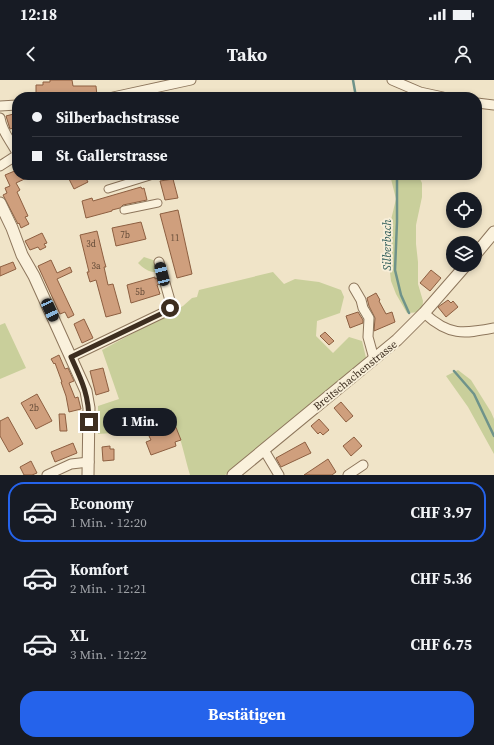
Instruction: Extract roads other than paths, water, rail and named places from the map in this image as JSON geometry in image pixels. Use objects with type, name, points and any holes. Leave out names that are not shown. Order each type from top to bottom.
[{"type":"street","points":[[136,92],[191,80]]},
{"type":"street","points":[[392,80],[420,92]]},
{"type":"street","points":[[482,104],[494,105]]},
{"type":"street","points":[[0,106],[12,105]]},
{"type":"street","points":[[0,118],[4,132],[12,144]]},
{"type":"street","points":[[0,166],[12,158]]},
{"type":"street","points":[[108,188],[136,180]]},
{"type":"street","points":[[0,203],[12,228],[22,255],[34,276],[86,391],[89,408],[88,475]]},
{"type":"street","points":[[124,210],[158,203]]},
{"type":"street","points":[[482,247],[494,232]]},
{"type":"street","points":[[71,357],[169,310],[171,304],[159,262]]},
{"type":"street","name":"Breitschachenstrasse","points":[[233,475],[403,335],[460,272]]},
{"type":"street","points":[[354,288],[361,300],[363,308],[370,318],[368,337],[373,355],[376,358]]},
{"type":"street","points":[[424,313],[440,325],[456,332],[474,332],[494,328]]},
{"type":"street","points":[[264,450],[279,475]]},
{"type":"street","points":[[47,475],[71,464],[88,462]]},
{"type":"street","points":[[348,475],[363,465]]},
{"type":"waterway","name":"Silberbach","points":[[353,80],[355,92]]},
{"type":"waterway","name":"Silberbach","points":[[397,180],[395,270],[401,295],[409,313]]},
{"type":"waterway","name":"Silberbach","points":[[454,371],[474,394],[494,436]]}]
